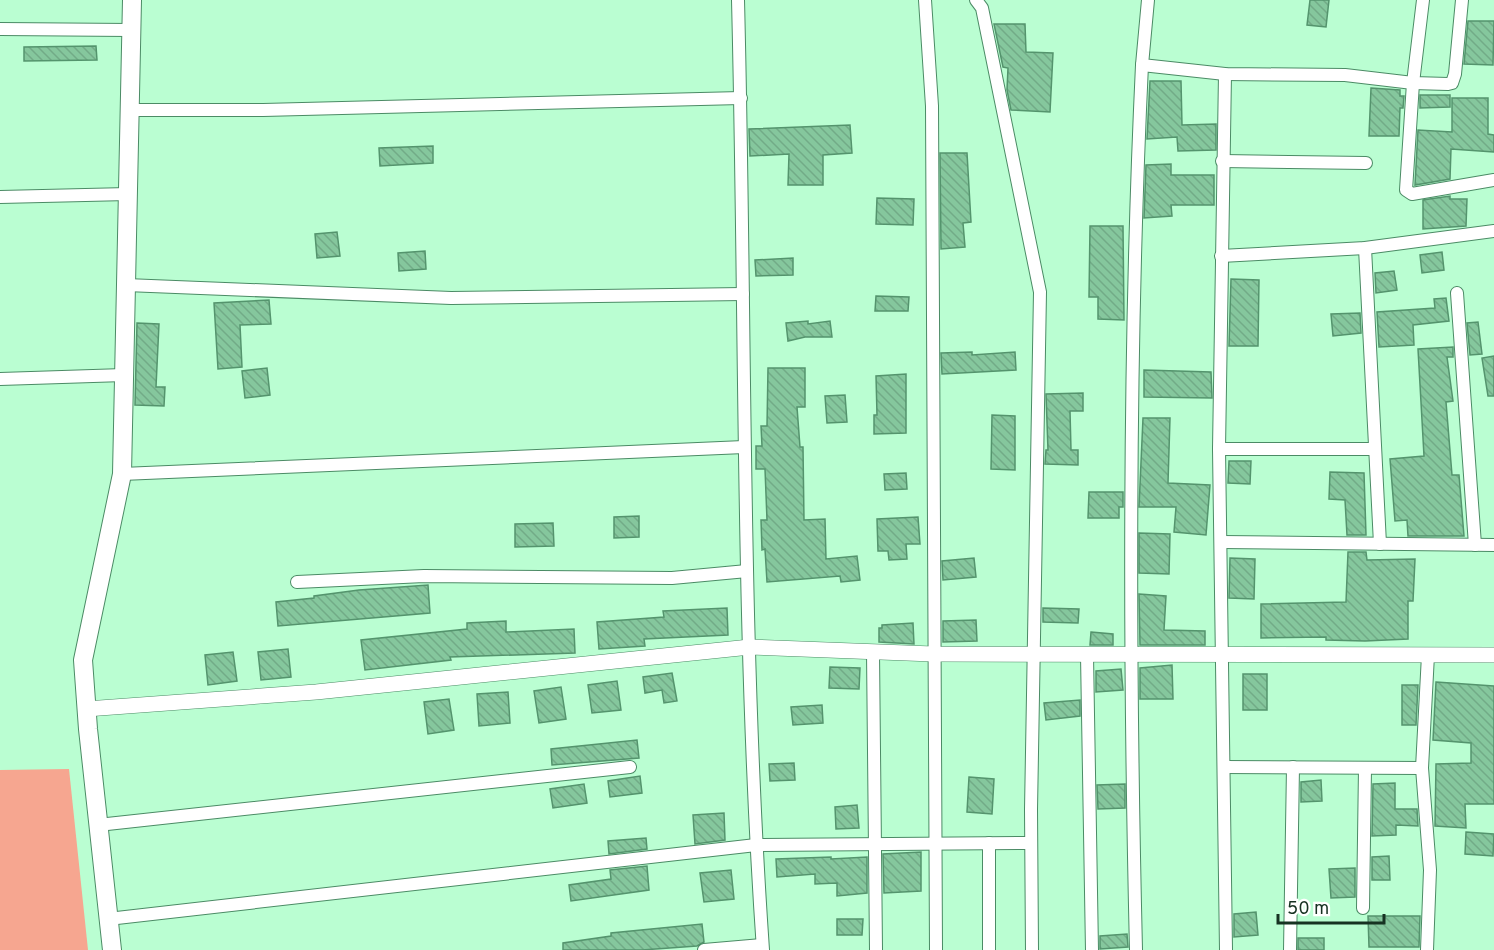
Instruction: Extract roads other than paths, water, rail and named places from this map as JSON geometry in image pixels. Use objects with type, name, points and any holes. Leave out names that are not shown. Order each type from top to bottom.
[{"type":"main road","points":[[112,950],[86,709],[83,660],[122,474],[132,0]]},
{"type":"street","points":[[704,950],[763,947],[756,845],[747,571],[738,0]]},
{"type":"street","points":[[925,0],[932,106],[936,950]]},
{"type":"street","points":[[976,0],[982,8],[1040,292],[1033,654],[1032,950]]},
{"type":"street","points":[[1136,950],[1132,655],[1137,168],[1148,0]]},
{"type":"street","points":[[1423,0],[1413,84],[1406,188],[1412,194],[1494,180]]},
{"type":"street","points":[[1142,65],[1225,74],[1345,75],[1413,84],[1452,82],[1455,74],[1462,0]]},
{"type":"street","points":[[0,29],[131,30]]},
{"type":"street","points":[[1225,74],[1219,448],[1226,950]]},
{"type":"street","points":[[129,110],[263,110],[741,98]]},
{"type":"street","points":[[1222,161],[1366,163]]},
{"type":"street","points":[[0,197],[128,194]]},
{"type":"street","points":[[1221,256],[1365,248],[1494,231]]},
{"type":"street","points":[[1365,248],[1380,544]]},
{"type":"street","points":[[126,285],[451,298],[743,294]]},
{"type":"street","points":[[1457,292],[1475,545]]},
{"type":"street","points":[[0,379],[124,375]]},
{"type":"street","points":[[122,474],[744,447]]},
{"type":"street","points":[[1219,448],[1374,449]]},
{"type":"street","points":[[1222,542],[1494,545]]},
{"type":"street","points":[[297,582],[424,576],[672,578],[747,571]]},
{"type":"street","points":[[86,709],[316,692],[750,647],[933,654],[1494,655]]},
{"type":"street","points":[[873,652],[873,846],[876,950]]},
{"type":"street","points":[[1427,950],[1430,870],[1422,768],[1428,654]]},
{"type":"street","points":[[1087,655],[1092,950]]},
{"type":"street","points":[[98,825],[630,767]]},
{"type":"street","points":[[1224,767],[1422,768]]},
{"type":"street","points":[[1290,950],[1293,767]]},
{"type":"street","points":[[1363,908],[1365,768]]},
{"type":"street","points":[[108,919],[756,845],[873,846],[934,843],[1031,843]]},
{"type":"street","points":[[988,950],[989,843]]}]
